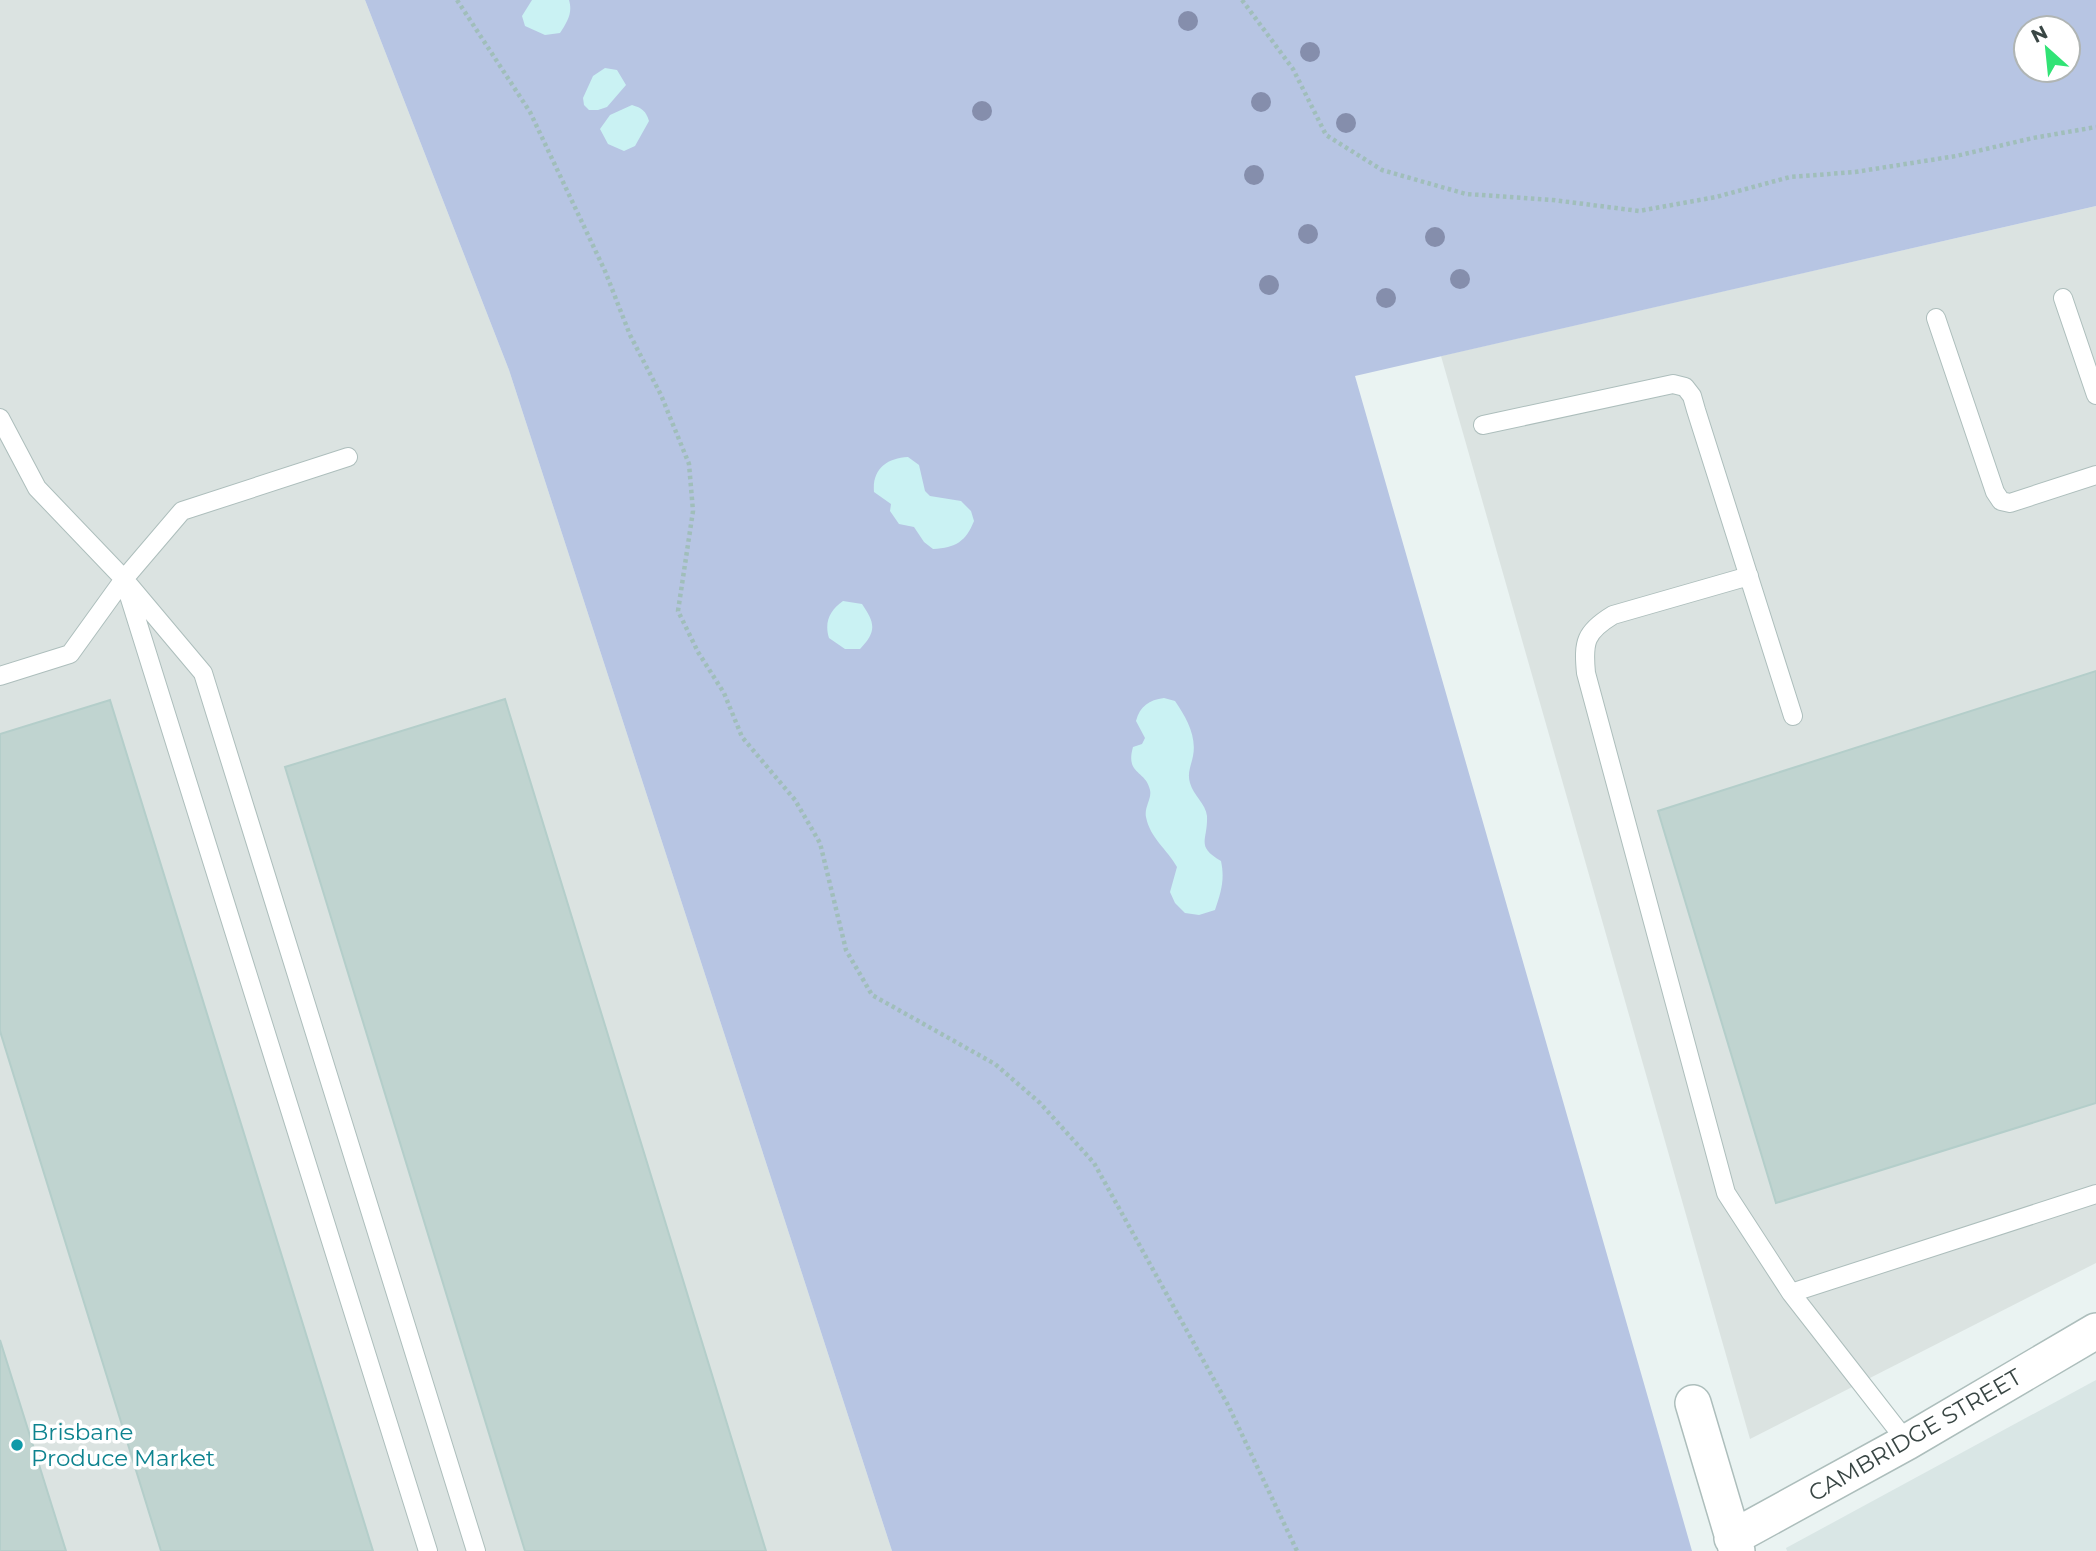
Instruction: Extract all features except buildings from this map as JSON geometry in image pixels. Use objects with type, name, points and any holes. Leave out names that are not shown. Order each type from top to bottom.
[{"type":"street","name":"CAMBRIDGE STREET","points":[[1735,1544],[2096,1331]]},
{"type":"street","points":[[1693,1403],[1735,1544]]},
{"type":"lane","points":[[2063,298],[2096,395]]},
{"type":"lane","points":[[1937,318],[1995,492],[2001,501],[2010,503],[2022,500],[2096,475]]},
{"type":"lane","points":[[1483,425],[1672,384],[1685,387],[1692,396],[1793,716]]},
{"type":"lane","points":[[0,418],[37,488],[124,579],[202,673],[476,1551]]},
{"type":"lane","points":[[0,676],[70,654],[124,579],[181,511],[348,457]]},
{"type":"lane","points":[[1749,576],[1613,615],[1594,627],[1583,648],[1586,673],[1726,1193],[1791,1293],[1907,1442]]},
{"type":"lane","points":[[124,579],[428,1551]]},
{"type":"lane","points":[[1791,1293],[2096,1194]]},
{"type":"path","points":[[457,0],[530,112],[605,271],[630,335],[661,395],[690,464],[693,511],[678,611],[698,652],[724,693],[742,737],[795,800],[820,843],[846,950],[872,995],[995,1064],[1040,1103],[1094,1163],[1228,1405],[1297,1551]]},
{"type":"path","points":[[1242,0],[1293,69],[1326,135],[1382,170],[1466,194],[1553,200],[1639,211],[1716,197],[1790,177],[1855,172],[1956,156],[2096,127]]},
{"type":"shaded area","points":[[0,0],[365,0],[509,370],[892,1551],[0,1551]]},
{"type":"shaded area","points":[[365,0],[2096,0],[2096,206],[1355,376],[1692,1551],[892,1551],[509,370]]},
{"type":"shaded area","points":[[2096,206],[2096,1263],[1750,1439],[1441,356]]},
{"type":"shaded area","points":[[2096,1380],[2096,1551],[1787,1551],[1786,1548]]},
{"type":"sand","points":[[532,0],[569,0],[570,13],[560,33],[545,35],[525,26],[522,16]]},
{"type":"sand","points":[[605,68],[617,70],[626,85],[607,107],[589,110],[584,105],[583,98],[593,76]]},
{"type":"sand","points":[[632,105],[643,110],[649,121],[635,146],[624,151],[608,144],[600,129],[610,115]]},
{"type":"sand","points":[[908,457],[919,465],[925,491],[930,496],[961,501],[971,511],[974,521],[964,538],[954,545],[933,549],[924,542],[914,527],[899,524],[890,511],[891,504],[874,492],[876,477],[882,466],[887,462]]},
{"type":"sand","points":[[843,601],[862,604],[872,622],[872,632],[860,649],[845,649],[829,638],[829,617]]},
{"type":"sand","points":[[1164,698],[1175,701],[1190,727],[1194,749],[1189,773],[1190,783],[1207,816],[1205,847],[1221,861],[1222,886],[1215,910],[1199,915],[1185,913],[1175,903],[1170,892],[1177,867],[1148,824],[1146,813],[1150,790],[1132,763],[1133,747],[1142,744],[1145,738],[1136,721],[1140,711],[1154,700]]},
{"type":"place","name":"Brisbane Produce Market","points":[[17,1445]]}]
